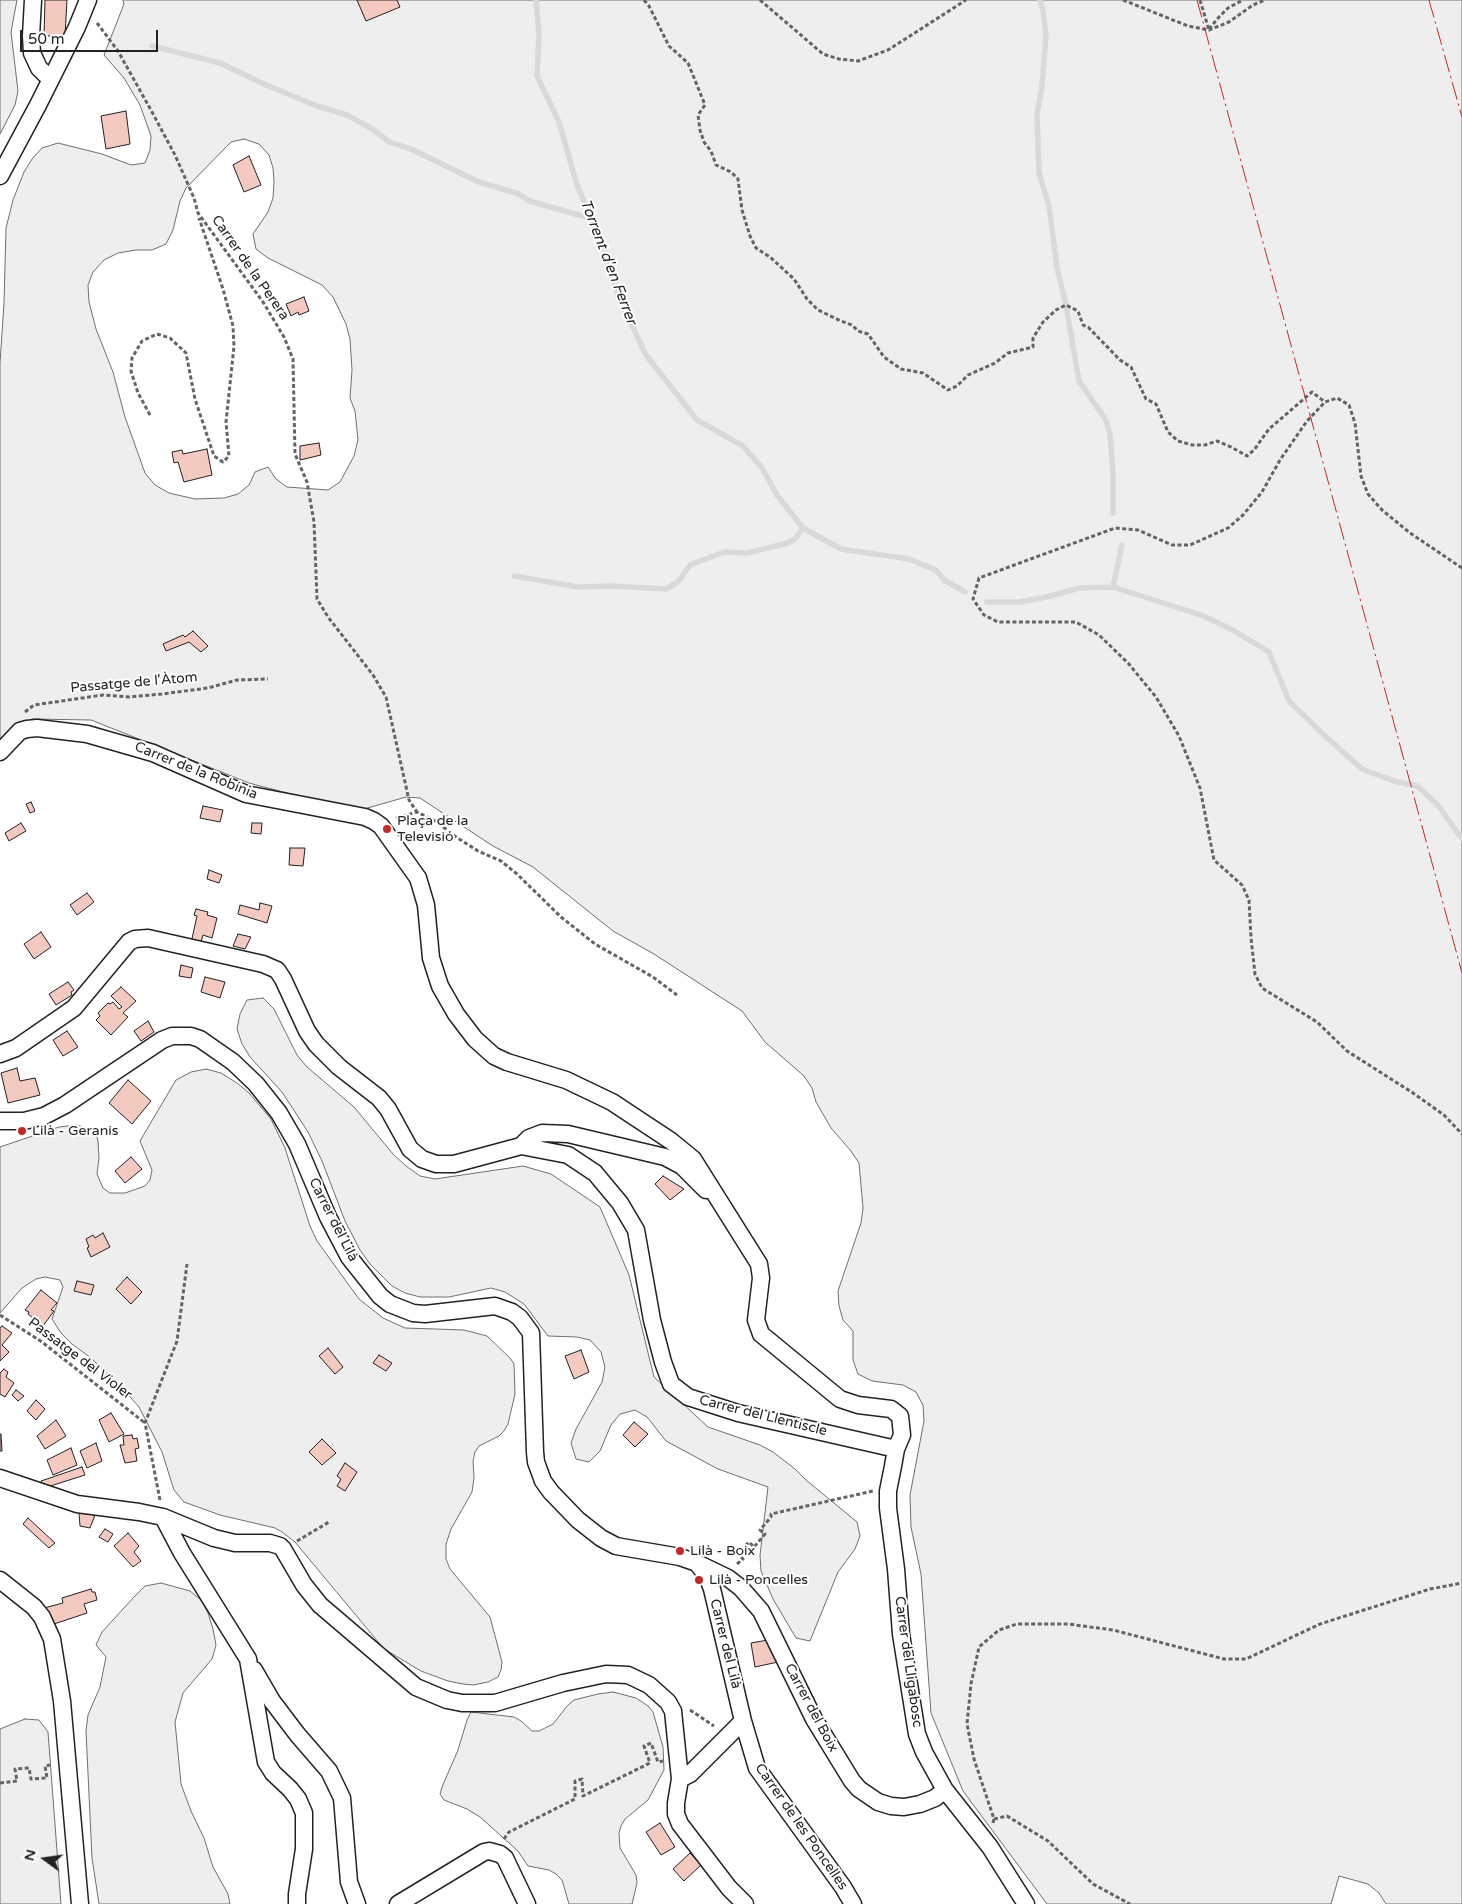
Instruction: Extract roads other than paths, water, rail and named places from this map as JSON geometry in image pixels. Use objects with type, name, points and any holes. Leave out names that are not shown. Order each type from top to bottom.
[{"type":"street","points":[[33,0],[30,36],[32,53],[39,68],[52,78]]},
{"type":"street","points":[[0,176],[52,78],[89,1]]},
{"type":"street","name":"Carrer de la Robínia","points":[[0,752],[20,731],[37,728],[87,734],[153,753],[246,794],[365,818],[382,826],[418,878],[426,904],[431,958],[440,986],[456,1014],[475,1039],[494,1056],[507,1062],[566,1080],[620,1107],[689,1155],[700,1168],[716,1197],[759,1264],[761,1278],[756,1320],[761,1334],[840,1399],[858,1405],[891,1409],[896,1412],[900,1416],[903,1429],[896,1449]]},
{"type":"street","points":[[0,1054],[16,1048],[74,1008],[129,942],[135,939],[148,938],[263,964],[277,970],[307,1031],[316,1044],[339,1067],[384,1103],[410,1149],[422,1159],[436,1164],[454,1164],[521,1146],[529,1138],[542,1133],[568,1134],[656,1154],[682,1166],[699,1184],[716,1197]]},
{"type":"street","name":"Carrer del Lilà","points":[[0,1121],[13,1122],[34,1119],[65,1105],[167,1038],[182,1034],[210,1045],[233,1062],[256,1084],[279,1113],[297,1144],[328,1217],[349,1257],[380,1296],[401,1309],[419,1313],[495,1306],[512,1312],[526,1325],[531,1334],[532,1342],[536,1462],[543,1482],[589,1530],[616,1546],[697,1563],[707,1576],[712,1589],[744,1721]]},
{"type":"street","name":"Carrer del Llentiscle","points":[[521,1146],[568,1155],[595,1173],[620,1203],[636,1230],[652,1320],[662,1362],[671,1384],[688,1397],[738,1412],[896,1449]]},
{"type":"street","name":"Carrer del Lligabosc","points":[[896,1449],[888,1490],[888,1508],[896,1569],[901,1634],[912,1713],[917,1734],[924,1752],[945,1790],[990,1847],[1026,1904]]},
{"type":"street","points":[[0,1478],[78,1504],[163,1517],[214,1538],[235,1543],[275,1544],[283,1549],[304,1585],[320,1605],[402,1676],[430,1694],[462,1703],[495,1703],[563,1683],[606,1674],[617,1674],[638,1679],[650,1685],[668,1702],[673,1711],[680,1779],[676,1814],[680,1824],[729,1888],[745,1904]]},
{"type":"street","points":[[163,1517],[182,1553],[272,1701],[296,1734],[329,1771],[342,1798],[348,1882],[357,1904]]},
{"type":"street","name":"Carrer del Boix","points":[[697,1563],[734,1583],[751,1597],[761,1611],[814,1719],[858,1789],[878,1802],[904,1807],[920,1804],[935,1798],[945,1790]]},
{"type":"street","points":[[0,1580],[34,1607],[42,1617],[52,1639],[62,1701],[80,1904]]},
{"type":"street","points":[[248,1659],[266,1762],[273,1773],[298,1799],[304,1813],[304,1848],[297,1904]]},
{"type":"street","points":[[680,1779],[690,1774],[744,1721]]},
{"type":"street","name":"Carrer de les Poncelles","points":[[744,1721],[758,1768],[843,1887],[853,1904]]},
{"type":"street","points":[[398,1904],[479,1855],[489,1851],[500,1854],[505,1858],[527,1904]]},
{"type":"waterway","name":"Torrent d'en Ferrer","points":[[536,0],[539,35],[537,76],[559,122],[577,185],[605,249],[618,296],[646,355],[697,420],[743,446],[762,468],[777,495],[803,528],[841,549],[909,559],[936,570],[944,580],[965,592]]},
{"type":"waterway","points":[[1040,0],[1046,36],[1042,86],[1037,115],[1039,173],[1049,206],[1057,268],[1066,305],[1079,381],[1106,420],[1110,434],[1113,473],[1113,513]]},
{"type":"waterway","points":[[152,46],[220,63],[317,106],[347,115],[374,130],[389,142],[411,149],[479,182],[519,194],[529,201],[593,219]]},
{"type":"waterway","points":[[514,576],[578,587],[613,586],[666,589],[678,582],[690,565],[724,552],[747,553],[788,543],[795,539],[803,528]]},
{"type":"waterway","points":[[1113,587],[1122,545]]},
{"type":"waterway","name":"Torrent d'en Ferrer","points":[[987,602],[1020,602],[1079,588],[1113,587],[1201,615],[1233,630],[1269,652],[1289,701],[1324,735],[1362,769],[1394,781],[1417,786],[1437,804],[1462,839]]},
{"type":"place","name":"Plaça de la Televisió","points":[[387,829]]},
{"type":"place","name":"Lilà - Geranis","points":[[22,1131]]},
{"type":"place","name":"Lilà - Boix","points":[[680,1551]]},
{"type":"place","name":"Lilà - Poncelles","points":[[699,1580]]}]
